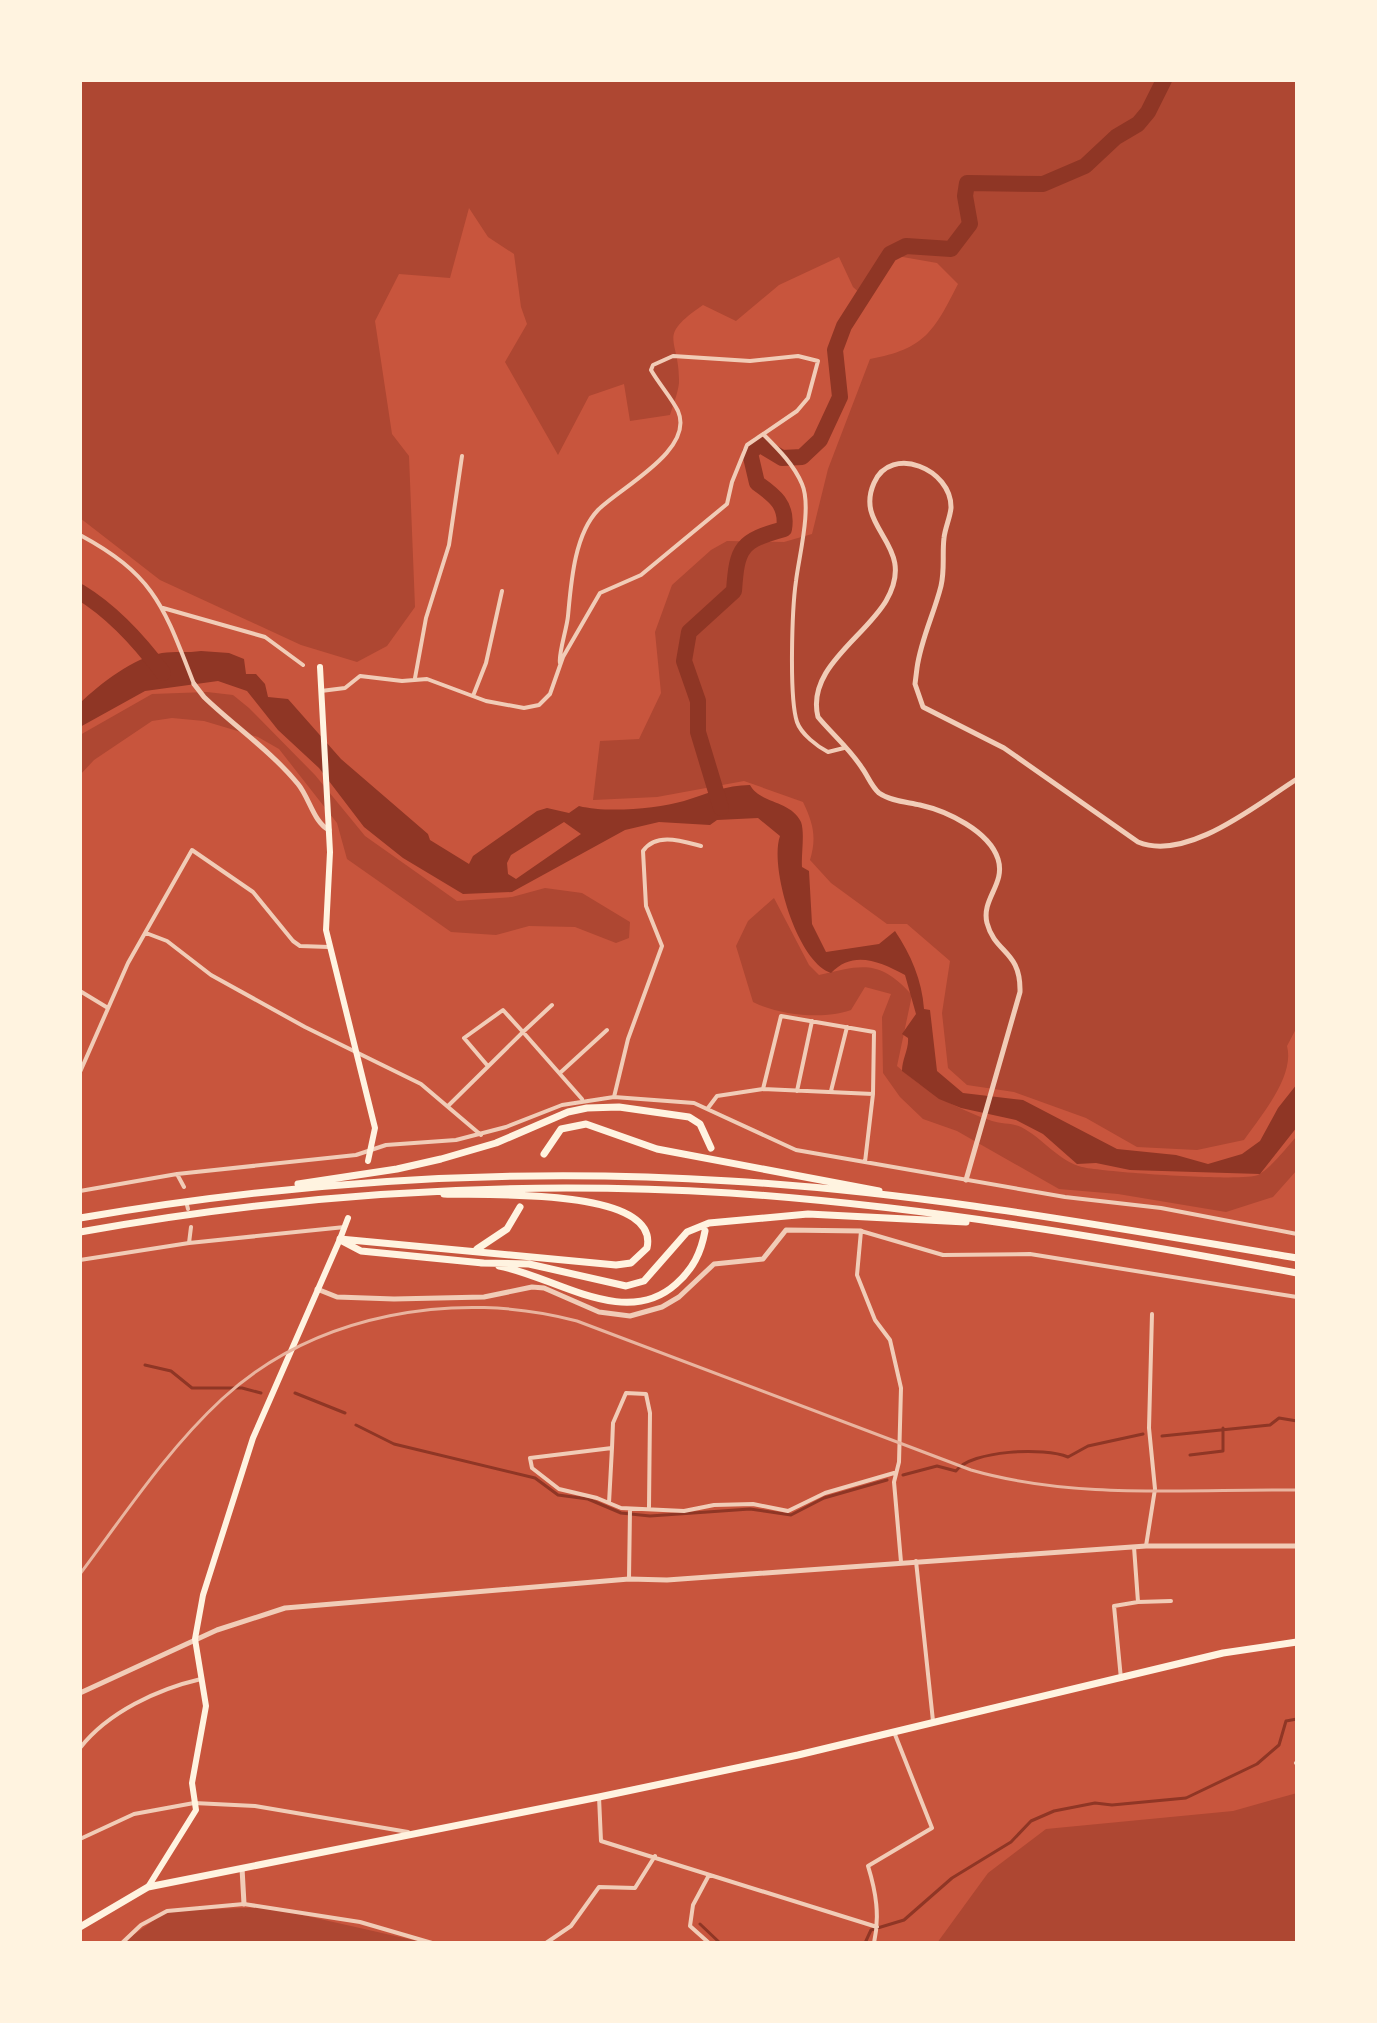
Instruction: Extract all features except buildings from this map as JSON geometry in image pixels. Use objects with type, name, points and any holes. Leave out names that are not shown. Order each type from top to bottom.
[{"type":"highway","points":[[80,1218],[397,1169],[496,1143],[568,1112],[587,1108],[619,1107],[689,1117],[700,1124],[711,1148]]},
{"type":"highway","points":[[544,1154],[561,1129],[586,1124],[657,1149],[936,1201],[1297,1258]]},
{"type":"highway","points":[[213,1197],[397,1180],[541,1175],[730,1181],[936,1201]]},
{"type":"highway","points":[[80,1232],[216,1210],[398,1192],[542,1188],[730,1193],[1018,1225],[1297,1273]]},
{"type":"highway","points":[[340,1239],[616,1265],[631,1263],[642,1256],[647,1248],[649,1235],[643,1223],[632,1215],[571,1199],[398,1192]]},
{"type":"highway","points":[[475,1250],[507,1229],[520,1207]]},
{"type":"highway","points":[[340,1239],[361,1251],[481,1263],[529,1264],[626,1286],[644,1281],[687,1232],[709,1223],[808,1214],[1018,1225]]},
{"type":"highway","points":[[481,1263],[535,1275],[602,1299],[634,1302],[660,1296],[687,1273],[696,1261],[705,1231]]},
{"type":"highway","points":[[80,1927],[148,1887],[798,1755],[1223,1653],[1297,1642]]},
{"type":"main road","points":[[320,667],[329,830],[329,947],[375,1128],[368,1161]]},
{"type":"main road","points":[[148,1887],[195,1815],[194,1767],[206,1714],[195,1639],[203,1595],[253,1438],[348,1218]]},
{"type":"street","points":[[322,694],[345,688],[360,676],[402,681],[415,678],[524,708],[539,705],[550,694],[560,663],[600,593],[641,575],[727,504],[747,445],[764,435],[808,398],[818,361],[798,356],[750,361],[673,356],[653,365],[651,370],[679,414],[680,434],[670,451],[596,512],[570,572],[567,629],[558,656],[560,663]]},
{"type":"street","points":[[764,435],[782,452],[804,486],[792,653],[798,723],[818,747],[828,752],[844,748]]},
{"type":"street","points":[[415,678],[426,618],[449,545],[462,456]]},
{"type":"street","points":[[966,1180],[1020,992],[1017,964],[991,933],[986,921],[986,903],[997,886],[1000,871],[992,846],[980,834],[939,810],[883,796],[818,717],[815,696],[823,675],[859,637],[893,586],[897,574],[894,556],[869,513],[869,499],[877,477],[894,465],[912,463],[934,473],[949,496],[951,508],[941,589],[920,649],[917,697],[931,712],[1004,748],[1125,834],[1153,848],[1172,848],[1209,833],[1297,779]]},
{"type":"street","points":[[80,535],[131,569],[155,593],[168,617],[194,684],[204,697],[292,777],[310,799],[320,823],[329,830]]},
{"type":"street","points":[[473,696],[486,663],[502,591]]},
{"type":"street","points":[[163,608],[265,637],[303,665]]},
{"type":"street","points":[[614,1097],[628,1039],[662,946],[646,906],[643,851],[650,842],[663,839],[701,846]]},
{"type":"street","points":[[80,1072],[145,933],[192,850],[253,892],[293,941],[312,948],[329,947]]},
{"type":"street","points":[[145,933],[167,941],[222,981],[357,1055],[421,1084],[481,1135]]},
{"type":"street","points":[[80,991],[108,1008]]},
{"type":"street","points":[[449,1105],[552,1005]]},
{"type":"street","points":[[487,1065],[464,1038],[503,1010],[582,1100]]},
{"type":"street","points":[[763,1089],[781,1016],[876,1035],[865,1162]]},
{"type":"street","points":[[797,1091],[812,1021]]},
{"type":"street","points":[[831,1092],[847,1027]]},
{"type":"street","points":[[560,1072],[607,1030]]},
{"type":"street","points":[[708,1108],[717,1096],[763,1089],[873,1094]]},
{"type":"street","points":[[80,1191],[177,1174],[356,1155],[371,1149],[481,1135],[582,1100],[655,1098],[708,1108],[773,1142],[865,1162],[1065,1197],[1161,1208],[1297,1234]]},
{"type":"street","points":[[177,1174],[184,1187]]},
{"type":"street","points":[[189,1243],[191,1227]]},
{"type":"street","points":[[80,1260],[189,1243],[345,1227]]},
{"type":"street","points":[[317,1289],[337,1297],[394,1299],[484,1297],[532,1287],[544,1288],[599,1312],[630,1316],[671,1302],[714,1264],[763,1259],[786,1230],[861,1231],[943,1255],[1030,1254],[1297,1297]]},
{"type":"street","points":[[861,1231],[857,1275],[875,1320],[890,1340],[901,1388],[899,1462],[895,1472],[901,1562]]},
{"type":"street","points":[[1146,1546],[1155,1489],[1149,1419],[1152,1314]]},
{"type":"street","points":[[609,1503],[613,1423],[626,1393],[646,1394],[650,1413],[649,1507]]},
{"type":"street","points":[[612,1448],[530,1458],[532,1468],[559,1489],[630,1509],[649,1507],[684,1511],[714,1505],[753,1504],[788,1511],[825,1493],[895,1472]]},
{"type":"street","points":[[629,1579],[630,1509]]},
{"type":"street","points":[[80,1693],[195,1639],[285,1608],[629,1579],[667,1580],[1146,1546],[1297,1546]]},
{"type":"street","points":[[1134,1547],[1138,1602]]},
{"type":"street","points":[[916,1561],[933,1721]]},
{"type":"street","points":[[1121,1679],[1114,1606],[1171,1601]]},
{"type":"street","points":[[80,1748],[133,1705],[153,1694],[202,1679]]},
{"type":"street","points":[[874,1943],[877,1927],[875,1891],[868,1866],[932,1828],[893,1730]]},
{"type":"street","points":[[599,1797],[601,1841],[877,1927]]},
{"type":"street","points":[[80,1839],[134,1814],[194,1803],[255,1806],[412,1833]]},
{"type":"street","points":[[546,1943],[571,1926],[599,1887],[635,1888],[655,1856]]},
{"type":"street","points":[[242,1868],[244,1904]]},
{"type":"street","points":[[709,1875],[689,1918],[690,1926],[709,1943]]},
{"type":"street","points":[[122,1943],[141,1925],[167,1911],[244,1904],[360,1922],[432,1943]]},
{"type":"shaded area","points":[[80,80],[1297,80],[1297,1027],[1287,1046],[1288,1058],[1281,1083],[1244,1140],[1197,1150],[1137,1147],[1086,1118],[1014,1092],[967,1085],[948,1068],[942,1013],[950,961],[907,924],[887,924],[831,883],[810,860],[813,830],[803,802],[744,781],[657,797],[593,800],[600,741],[639,739],[661,693],[655,632],[672,585],[711,550],[727,541],[784,542],[812,534],[828,469],[870,359],[904,350],[926,335],[958,284],[937,263],[897,256],[862,295],[853,287],[839,257],[779,285],[736,321],[703,305],[688,316],[675,332],[673,339],[679,383],[670,415],[630,421],[624,384],[589,396],[558,455],[505,362],[527,324],[521,307],[514,254],[488,237],[469,208],[450,278],[399,274],[375,321],[392,434],[409,456],[415,607],[387,646],[357,662],[301,645],[160,580],[80,518]]},
{"type":"shaded area","points":[[201,651],[229,653],[244,659],[246,674],[256,674],[265,684],[268,697],[288,699],[341,759],[428,834],[430,840],[469,864],[473,856],[537,811],[547,808],[569,813],[579,806],[617,810],[646,808],[673,804],[725,788],[750,785],[761,796],[790,810],[801,822],[802,867],[809,871],[812,924],[826,952],[879,944],[895,931],[915,968],[924,1009],[930,1010],[937,1071],[963,1093],[1023,1100],[1117,1149],[1176,1155],[1208,1164],[1242,1154],[1260,1141],[1278,1108],[1297,1084],[1297,1127],[1260,1174],[1130,1170],[1096,1163],[1077,1164],[1043,1134],[1016,1120],[961,1108],[939,1099],[902,1071],[908,1038],[902,1034],[916,1014],[905,975],[866,960],[848,962],[831,973],[819,965],[797,933],[782,890],[778,850],[780,836],[758,818],[717,820],[710,825],[659,822],[625,830],[512,892],[463,894],[403,858],[364,827],[319,768],[278,730],[247,691],[218,681],[145,691],[80,727],[80,703],[118,672],[151,656]],"holes":[[[564,822],[581,834],[516,879],[508,874],[507,863],[511,855]]]},
{"type":"shaded area","points":[[207,692],[233,695],[249,708],[315,775],[365,836],[457,901],[512,897],[545,888],[582,893],[630,922],[629,938],[616,943],[575,927],[529,926],[496,935],[451,932],[347,859],[337,823],[279,749],[258,737],[204,721],[172,718],[152,721],[94,760],[80,775],[80,735],[152,694]]},
{"type":"shaded area","points":[[774,898],[809,965],[819,975],[859,967],[880,970],[912,995],[897,1066],[954,1105],[992,1121],[1021,1127],[1065,1160],[1082,1167],[1172,1176],[1247,1177],[1263,1172],[1297,1136],[1297,1170],[1273,1197],[1226,1212],[1118,1194],[1059,1189],[957,1131],[923,1119],[900,1097],[883,1073],[882,1017],[891,994],[865,987],[851,1010],[828,1015],[788,1013],[753,1002],[736,946],[748,921]]},
{"type":"shaded area","points":[[1297,1793],[1297,1943],[937,1943],[988,1873],[1046,1829],[1233,1811]]},
{"type":"shaded area","points":[[267,1907],[426,1943],[122,1943],[167,1911]]},
{"type":"waterway","points":[[721,808],[698,732],[698,701],[684,661],[689,632],[734,591],[737,564],[744,548],[758,538],[784,529],[782,507],[757,483],[750,453],[759,444],[782,458],[802,457],[820,440],[840,397],[835,350],[844,326],[890,254],[906,246],[951,249],[970,224],[965,196],[967,183],[1043,184],[1085,166],[1116,137],[1138,124],[1148,112],[1164,80]]},
{"type":"waterway","points":[[80,592],[125,628],[163,673]]},
{"type":"waterway","points":[[145,1365],[171,1371],[192,1388],[242,1388],[261,1393]]},
{"type":"waterway","points":[[295,1393],[345,1413]]},
{"type":"waterway","points":[[1162,1436],[1270,1425],[1279,1418],[1297,1421]]},
{"type":"waterway","points":[[356,1425],[394,1444],[535,1478],[558,1495],[588,1499],[621,1513],[650,1516],[750,1509],[791,1515],[824,1498],[887,1480]]},
{"type":"waterway","points":[[1190,1455],[1223,1451],[1223,1428]]},
{"type":"waterway","points":[[903,1475],[937,1466],[956,1471],[977,1459],[1009,1452],[1043,1452],[1068,1457],[1088,1446],[1143,1434]]},
{"type":"waterway","points":[[865,1943],[871,1930],[904,1920],[952,1878],[1011,1842],[1031,1821],[1054,1811],[1095,1803],[1112,1805],[1186,1798],[1257,1764],[1279,1745],[1286,1721],[1297,1719]]},
{"type":"waterway","points":[[700,1924],[720,1943]]},
{"type":"railway","points":[[80,1574],[183,1439],[222,1399],[259,1370],[300,1346],[344,1328],[390,1316],[437,1309],[484,1308],[531,1312],[577,1321],[971,1470],[1010,1479],[1051,1486],[1132,1491],[1297,1490]]}]
